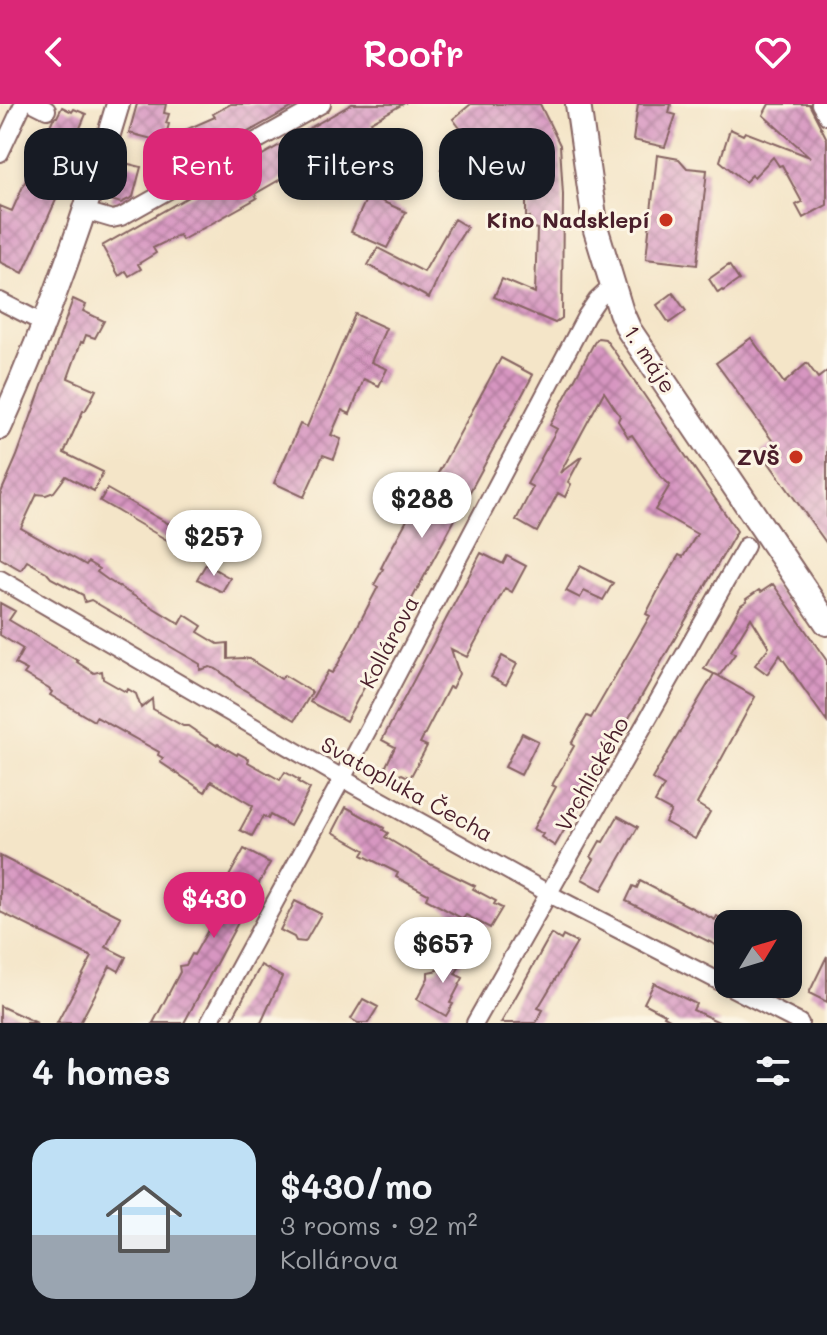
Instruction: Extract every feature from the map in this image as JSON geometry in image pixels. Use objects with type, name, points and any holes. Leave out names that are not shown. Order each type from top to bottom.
[{"type":"main road","points":[[0,428],[6,399],[45,324],[118,104]]},
{"type":"main road","points":[[578,104],[596,230],[613,285]]},
{"type":"main road","name":"1. máje","points":[[613,285],[827,598]]},
{"type":"main road","name":"1. máje","points":[[613,285],[621,312],[637,343],[827,623]]},
{"type":"street","points":[[0,153],[23,104]]},
{"type":"street","points":[[85,211],[112,219],[121,217],[322,104]]},
{"type":"street","points":[[820,104],[827,116]]},
{"type":"street","name":"Kollárova","points":[[209,1023],[342,779],[586,316],[613,285]]},
{"type":"street","points":[[0,301],[45,324]]},
{"type":"street","name":"Vrchlického","points":[[475,1023],[746,546]]},
{"type":"street","name":"Svatopluka Čecha","points":[[0,579],[342,779],[550,894],[800,1023]]},
{"type":"building","points":[[137,104],[166,104],[164,113],[169,114],[168,128],[143,128],[143,137],[129,133]]},
{"type":"building","points":[[231,104],[298,104],[255,128],[190,128],[215,117],[213,114]]},
{"type":"building","points":[[352,104],[403,104],[371,122],[373,125],[368,128],[310,128]]},
{"type":"building","points":[[471,104],[540,104],[552,128],[460,128],[453,119]]},
{"type":"building","points":[[638,104],[671,104],[669,113],[676,115],[665,147],[633,140]]},
{"type":"building","points":[[769,104],[809,104],[827,139],[827,205],[803,218],[796,205],[802,202],[782,165],[779,166],[773,157],[745,182],[720,161],[730,129],[810,157],[763,115]]},
{"type":"building","points":[[62,107],[86,114],[80,128],[49,128]]},
{"type":"building","points":[[555,135],[560,145],[563,195],[562,318],[555,323],[494,297],[502,279],[535,293],[537,229],[530,227],[530,217],[526,218],[526,200],[555,200]]},
{"type":"building","points":[[278,146],[278,181],[262,190],[262,155]]},
{"type":"building","points":[[657,155],[679,159],[687,168],[707,170],[697,265],[646,259]]},
{"type":"building","points":[[127,164],[141,167],[133,197],[127,200]]},
{"type":"building","points":[[24,184],[24,200],[56,200],[23,273],[0,262],[0,206],[12,211]]},
{"type":"building","points":[[183,200],[253,200],[182,240],[179,235],[153,248],[156,253],[138,264],[141,269],[129,276],[126,271],[119,276],[102,246]]},
{"type":"building","points":[[366,200],[379,200],[406,212],[387,248],[351,232]]},
{"type":"building","points":[[454,219],[467,227],[447,258],[429,298],[368,265],[378,248],[424,272]]},
{"type":"building","points":[[729,265],[739,280],[718,293],[709,279]]},
{"type":"building","points":[[673,293],[686,311],[669,323],[657,305]]},
{"type":"building","points":[[73,299],[86,305],[83,311],[104,321],[95,338],[86,335],[81,342],[68,378],[96,390],[64,453],[103,472],[94,491],[66,476],[54,492],[37,494],[21,528],[86,565],[88,562],[108,580],[180,624],[185,615],[202,626],[198,632],[218,644],[228,643],[228,659],[249,659],[281,679],[284,675],[312,692],[295,720],[236,685],[216,669],[200,670],[200,664],[91,600],[85,602],[83,595],[27,561],[21,570],[0,558],[0,495]]},
{"type":"building","points":[[355,314],[386,328],[371,362],[387,369],[379,386],[364,379],[350,414],[342,410],[331,435],[341,439],[334,459],[323,455],[304,497],[274,483],[300,424],[307,427]]},
{"type":"building","points":[[598,338],[605,339],[614,351],[737,531],[555,846],[533,829],[556,787],[552,785],[587,716],[591,718],[650,616],[646,614],[661,585],[679,555],[683,557],[697,534],[655,510],[670,485],[660,476],[632,435],[628,437],[618,421],[620,416],[604,392],[560,473],[582,456],[568,482],[571,484],[565,497],[558,493],[537,532],[516,520],[533,487],[527,484],[557,429],[550,425]]},
{"type":"building","points":[[751,338],[784,383],[807,363],[818,378],[827,371],[827,544],[761,452],[774,443],[716,363]]},
{"type":"building","points":[[501,358],[533,375],[346,721],[310,702],[328,671],[332,673],[337,666],[378,587],[374,585],[386,558],[412,511],[416,513]]},
{"type":"building","points":[[107,489],[192,537],[184,550],[100,501]]},
{"type":"building","points":[[481,553],[503,564],[507,556],[526,566],[512,592],[505,588],[467,657],[451,649],[459,674],[420,743],[427,746],[410,778],[402,774],[388,778],[386,766],[395,747],[382,740]]},
{"type":"building","points":[[206,564],[230,578],[222,592],[197,579]]},
{"type":"building","points":[[580,566],[613,583],[603,600],[584,591],[580,598],[566,591]]},
{"type":"building","points":[[773,584],[827,661],[827,722],[780,655],[767,674],[755,665],[769,647],[751,618],[731,651],[735,654],[719,676],[715,674],[755,697],[697,804],[710,812],[695,839],[665,822],[671,811],[655,802],[664,786],[652,779],[714,674],[704,669],[741,605],[759,590],[761,592]]},
{"type":"building","points":[[0,603],[15,611],[9,620],[94,673],[102,671],[103,679],[136,694],[141,708],[152,699],[153,709],[188,726],[216,745],[249,759],[248,762],[280,780],[285,772],[299,780],[310,789],[290,826],[270,815],[268,819],[263,816],[252,836],[240,830],[253,806],[211,781],[205,792],[160,762],[163,758],[158,755],[159,752],[96,717],[94,721],[50,695],[52,692],[49,689],[24,674],[27,670],[15,664],[23,649],[0,635]]},
{"type":"building","points":[[502,656],[517,664],[506,685],[491,677]]},
{"type":"building","points":[[522,733],[538,741],[521,775],[505,767]]},
{"type":"building","points":[[346,807],[384,828],[388,833],[385,837],[475,886],[473,889],[496,901],[494,904],[502,908],[490,928],[466,915],[463,919],[426,899],[428,894],[396,877],[398,873],[362,855],[365,850],[333,832]]},
{"type":"building","points":[[618,816],[638,827],[602,890],[582,879],[600,841],[603,842]]},
{"type":"building","points":[[244,849],[270,863],[184,1023],[153,1023],[180,972],[179,966],[186,965],[194,955],[229,893],[222,889]]},
{"type":"building","points":[[0,856],[121,917],[106,947],[126,957],[119,971],[110,966],[80,1023],[57,1023],[92,957],[0,912]]},
{"type":"building","points":[[640,881],[714,919],[714,944],[626,901],[633,886],[637,888]]},
{"type":"building","points":[[295,901],[321,914],[305,942],[296,941],[280,930]]},
{"type":"building","points":[[551,934],[577,943],[538,1008],[543,1010],[536,1023],[501,1023]]},
{"type":"building","points":[[453,951],[465,958],[455,974],[463,978],[446,1016],[417,999],[428,972],[438,970],[442,963],[445,965]]},
{"type":"building","points":[[827,956],[827,1002],[809,993]]},
{"type":"building","points":[[261,965],[282,977],[261,1023],[230,1023]]},
{"type":"building","points":[[654,983],[696,1004],[693,1010],[721,1023],[677,1023],[664,1016],[644,1003]]},
{"type":"building","points":[[363,999],[378,1007],[368,1023],[358,1023],[351,1019]]},
{"type":"building","points":[[0,1006],[37,1023],[0,1023]]},
{"type":"place","name":"Kino Nadsklepí","points":[[666,220]]},
{"type":"place","name":"ZVŠ","points":[[796,457]]}]
